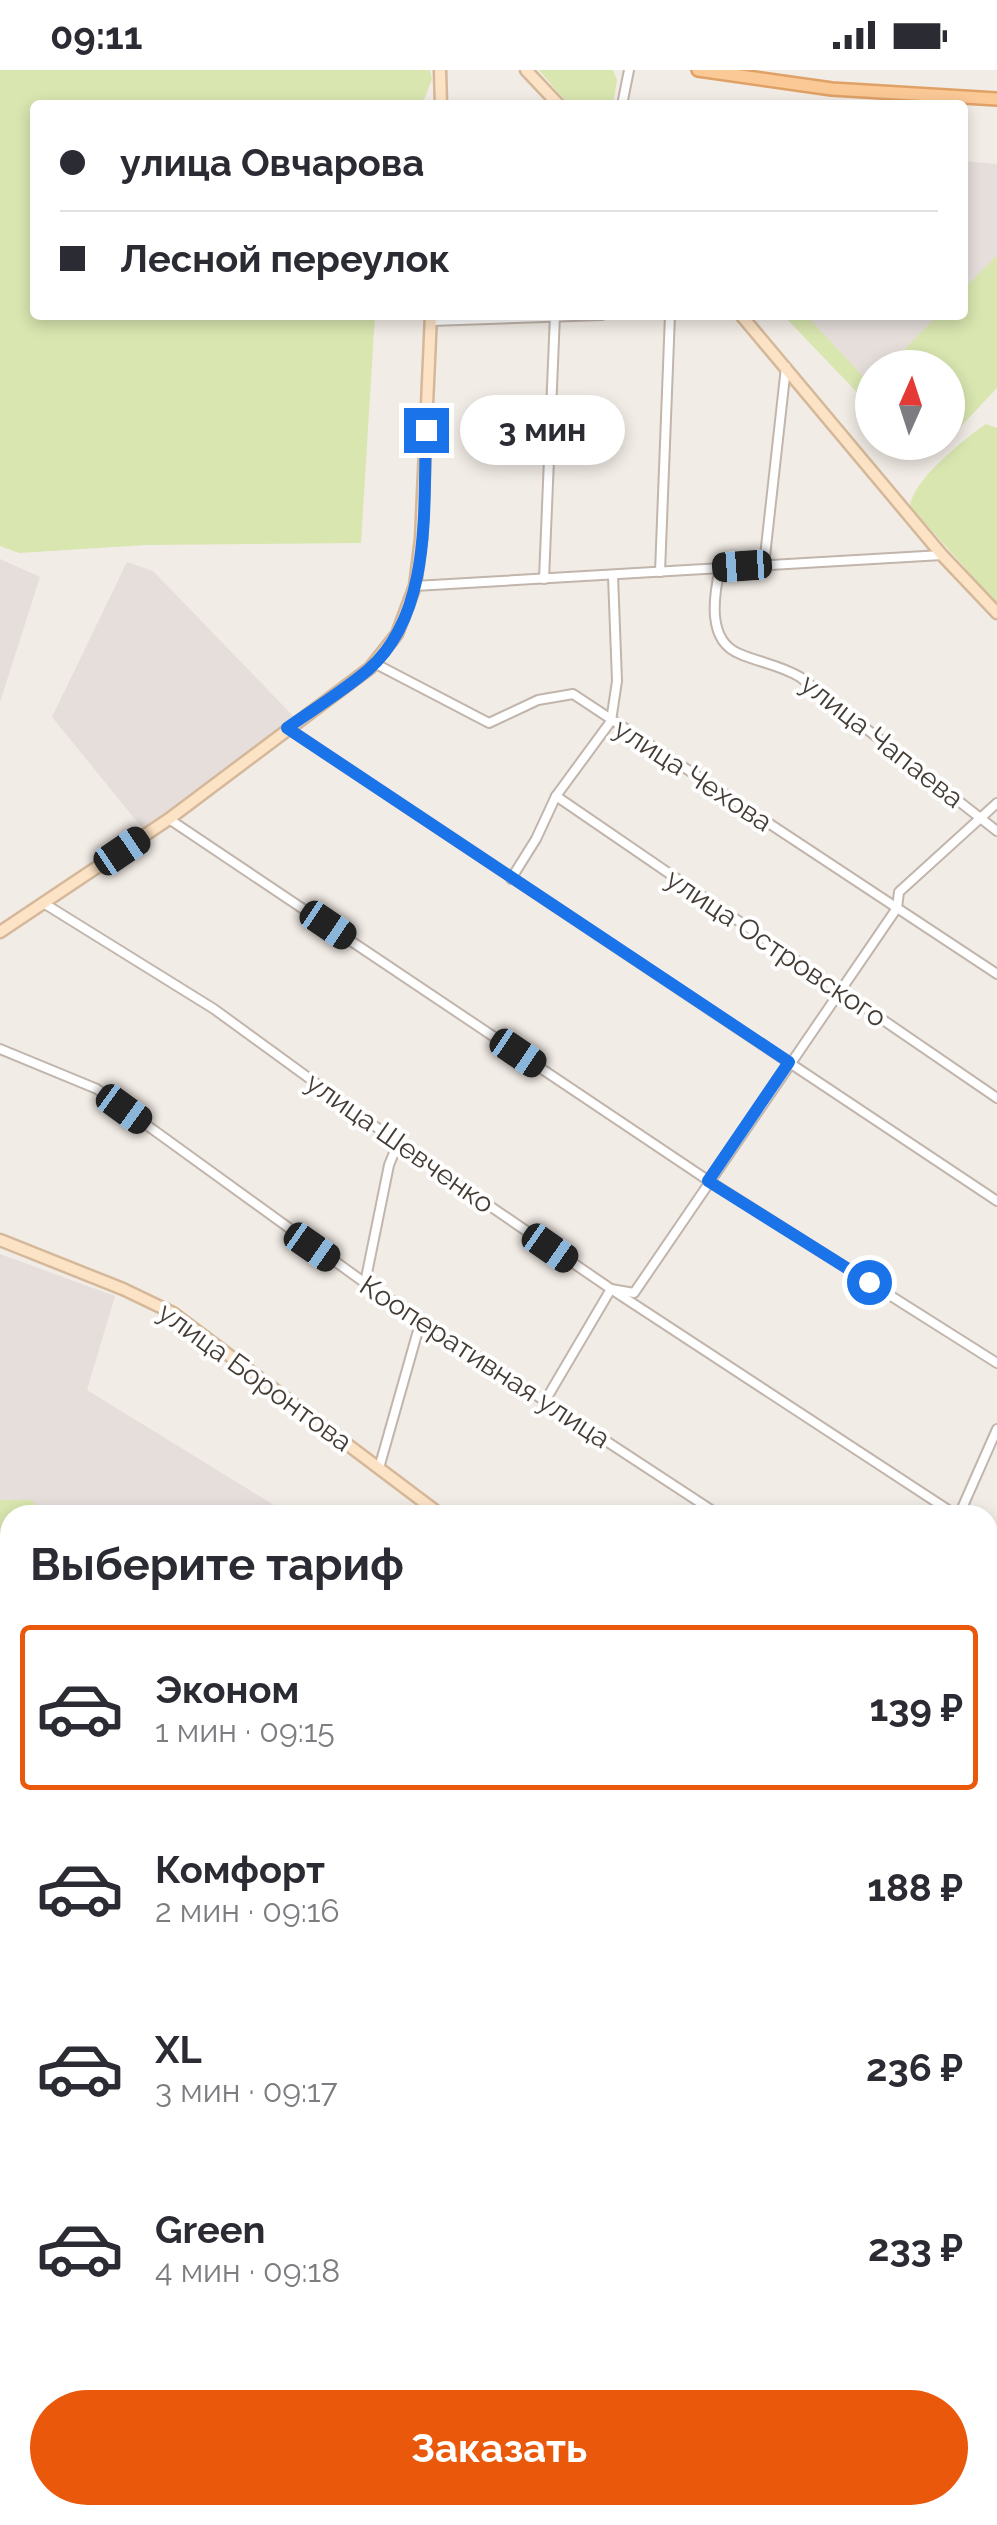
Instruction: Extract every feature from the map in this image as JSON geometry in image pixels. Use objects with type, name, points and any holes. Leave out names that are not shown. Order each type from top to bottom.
[{"type":"main road","points":[[698,70],[832,89],[997,99]]},
{"type":"street","points":[[442,100],[444,70]]},
{"type":"street","points":[[526,70],[554,100]]},
{"type":"street","points":[[623,100],[629,70]]},
{"type":"street","points":[[0,932],[169,819],[374,663],[397,634],[415,586],[421,539],[431,320]]},
{"type":"street","points":[[544,580],[555,320]]},
{"type":"street","points":[[660,572],[670,320]]},
{"type":"street","points":[[746,320],[942,555],[997,614]]},
{"type":"street","points":[[764,565],[786,367]]},
{"type":"street","points":[[415,586],[942,555]]},
{"type":"street","name":"улица Чапаева","points":[[720,568],[713,600],[717,625],[724,642],[735,653],[781,666],[800,677],[997,830]]},
{"type":"street","points":[[511,879],[536,840],[556,796],[611,721],[617,681],[613,576]]},
{"type":"street","name":"улица Чехова","points":[[374,663],[489,722],[538,700],[573,694],[997,974]]},
{"type":"street","points":[[287,728],[997,1201]]},
{"type":"street","name":"улица Островского","points":[[556,796],[997,1098]]},
{"type":"street","points":[[545,1400],[610,1289],[634,1293],[897,908],[899,892],[997,803]]},
{"type":"street","points":[[169,819],[708,1181],[997,1362]]},
{"type":"street","name":"улица Шевченко","points":[[44,904],[214,1010],[610,1289],[943,1505]]},
{"type":"street","name":"Кооперативная улица","points":[[0,1049],[97,1089],[364,1283],[704,1505]]},
{"type":"street","points":[[364,1283],[389,1165],[398,1143]]},
{"type":"street","name":"улица Боронтова","points":[[0,1240],[123,1288],[173,1313],[428,1505]]},
{"type":"street","points":[[379,1468],[421,1320]]},
{"type":"street","points":[[962,1505],[997,1428]]},
{"type":"shaded area","points":[[968,161],[997,164],[997,255],[968,285]]},
{"type":"shaded area","points":[[811,320],[933,320],[904,350],[855,350],[855,369]]},
{"type":"shaded area","points":[[0,559],[40,577],[0,702]]},
{"type":"shaded area","points":[[127,562],[153,571],[298,721],[147,834],[52,717]]},
{"type":"shaded area","points":[[0,1254],[115,1296],[87,1390],[274,1505],[37,1505],[31,1500],[0,1500]]},
{"type":"green space","points":[[0,70],[430,70],[432,79],[424,100],[30,100],[30,320],[375,320],[361,543],[145,545],[19,553],[0,546]]},
{"type":"green space","points":[[539,70],[613,70],[617,80],[614,100],[565,100]]},
{"type":"green space","points":[[997,255],[997,388],[965,422],[965,350],[904,350],[933,320],[968,320],[968,285]]},
{"type":"green space","points":[[788,320],[811,320],[855,368],[855,390]]},
{"type":"green space","points":[[986,424],[997,428],[997,604],[910,506],[920,484],[943,460],[965,460],[965,441]]},
{"type":"green space","points":[[0,1500],[31,1500],[37,1505],[0,1505]]},
{"type":"route","points":[[426,430],[415,586],[397,634],[370,668],[287,728],[789,1062],[708,1181],[869,1282]]}]
